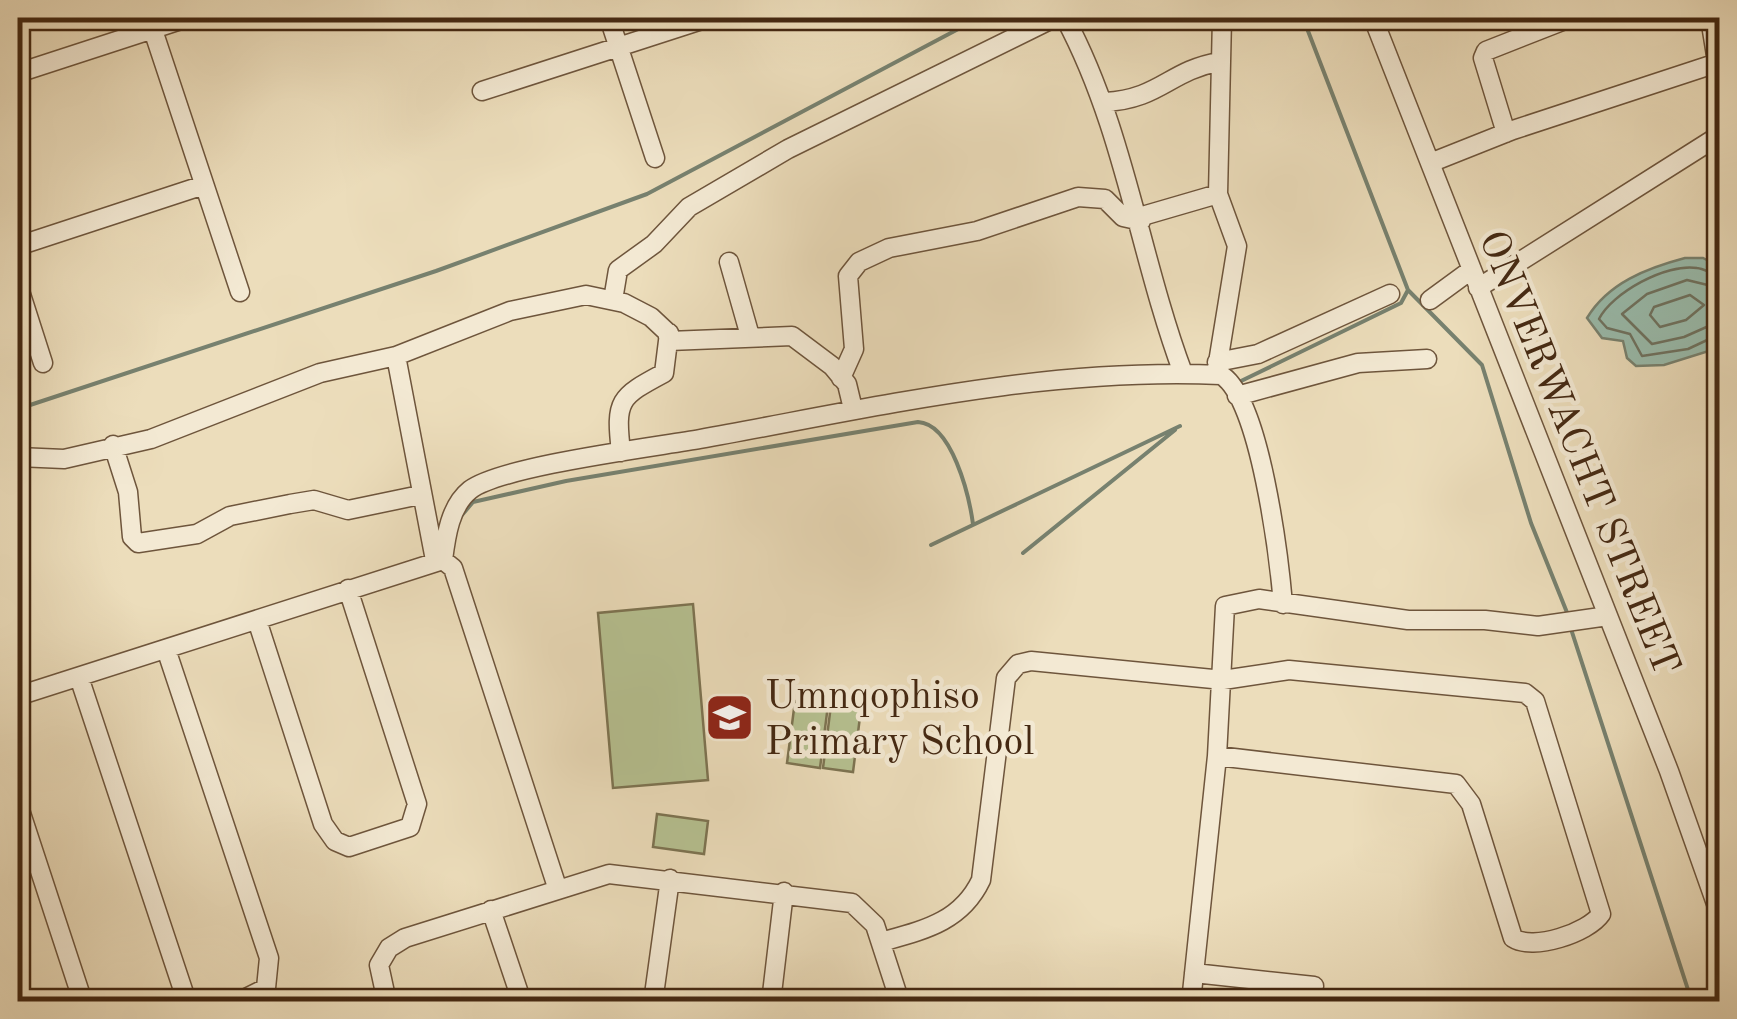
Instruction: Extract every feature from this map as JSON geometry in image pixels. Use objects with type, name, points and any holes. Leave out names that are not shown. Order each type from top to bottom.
[{"type":"street","points":[[18,73],[151,23],[187,18]]},
{"type":"street","points":[[609,18],[655,158]]},
{"type":"street","points":[[482,91],[708,18]]},
{"type":"street","points":[[612,300],[618,270],[654,244],[689,207],[788,149],[1054,18]]},
{"type":"street","points":[[1066,18],[1104,102],[1182,373]]},
{"type":"street","points":[[1216,368],[1237,246],[1218,194],[1222,18]]},
{"type":"street","name":"ONVERWACHT STREET","points":[[1374,18],[1670,771],[1720,915]]},
{"type":"street","points":[[1506,134],[1483,58],[1486,51],[1570,18]]},
{"type":"street","points":[[1430,163],[1506,134],[1718,68],[1710,18]]},
{"type":"street","points":[[151,23],[240,292]]},
{"type":"street","points":[[1104,102],[1141,98],[1184,70],[1218,62]]},
{"type":"street","points":[[1430,300],[1475,279],[1717,141]]},
{"type":"street","points":[[18,246],[204,185]]},
{"type":"street","points":[[842,378],[854,349],[848,276],[868,256],[918,241],[977,231],[1083,196],[1105,199],[1123,217],[1140,219],[1218,194]]},
{"type":"street","points":[[729,262],[750,336]]},
{"type":"street","points":[[18,285],[43,364]]},
{"type":"street","points":[[439,560],[455,509],[471,490],[551,466],[1049,378],[1216,368],[1258,354],[1390,294]]},
{"type":"street","points":[[18,457],[64,459],[151,439],[320,373],[396,356],[510,310],[586,295],[612,300],[650,317],[669,335],[669,341],[792,336],[842,378],[853,410]]},
{"type":"street","points":[[621,452],[617,414],[626,393],[664,373],[669,335]]},
{"type":"street","points":[[396,356],[420,495],[439,560],[453,568],[558,886]]},
{"type":"street","points":[[1238,396],[1358,363],[1427,359]]},
{"type":"street","points":[[1216,368],[1238,396],[1267,490],[1283,604]]},
{"type":"street","points":[[113,445],[128,492],[132,537],[138,543],[197,534],[230,516],[290,504],[314,500],[348,510],[420,495]]},
{"type":"street","points":[[18,696],[439,560]]},
{"type":"street","points":[[256,620],[323,824],[343,844],[370,841],[410,827],[418,804],[348,590]]},
{"type":"street","points":[[1190,1002],[1224,680],[1225,606],[1259,599],[1408,620],[1484,620],[1538,626],[1608,616]]},
{"type":"street","points":[[166,649],[269,958],[266,988],[240,1001]]},
{"type":"street","points":[[882,942],[948,920],[970,902],[981,880],[1004,682],[1013,668],[1030,661],[1224,680],[1289,670],[1518,690],[1530,696],[1600,914],[1593,924],[1533,945],[1514,938],[1471,804],[1456,784],[1217,756]]},
{"type":"street","points":[[79,677],[187,1002]]},
{"type":"street","points":[[18,804],[83,1002]]},
{"type":"street","points":[[386,1002],[379,965],[389,948],[405,938],[558,886],[618,873],[852,903],[867,914],[882,942],[900,1002]]},
{"type":"street","points":[[653,1002],[670,878]]},
{"type":"street","points":[[771,1002],[784,892]]},
{"type":"street","points":[[491,910],[522,1002]]},
{"type":"street","points":[[1194,973],[1314,986]]},
{"type":"green space","points":[[693,604],[708,780],[613,788],[598,613]]},
{"type":"green space","points":[[795,701],[828,705],[820,768],[787,763]]},
{"type":"green space","points":[[831,705],[861,709],[853,772],[823,768]]},
{"type":"green space","points":[[657,814],[708,821],[704,854],[653,847]]},
{"type":"water","points":[[1685,258],[1703,258],[1716,265],[1720,334],[1712,350],[1664,365],[1636,366],[1627,358],[1623,341],[1602,338],[1587,318],[1617,286]]},
{"type":"waterway","points":[[18,409],[436,271],[647,194],[979,18]]},
{"type":"waterway","points":[[1239,382],[1401,303],[1408,290],[1303,18]]},
{"type":"waterway","points":[[1408,290],[1482,365],[1531,523],[1568,615]]},
{"type":"waterway","points":[[462,515],[473,502],[566,481],[918,422],[930,426],[949,448],[963,480],[973,524]]},
{"type":"waterway","points":[[931,545],[1180,426]]},
{"type":"waterway","points":[[1023,553],[1175,430]]},
{"type":"waterway","points":[[1571,629],[1692,1002]]},
{"type":"place","name":"Umnqophiso Primary School","points":[[730,717]]}]
